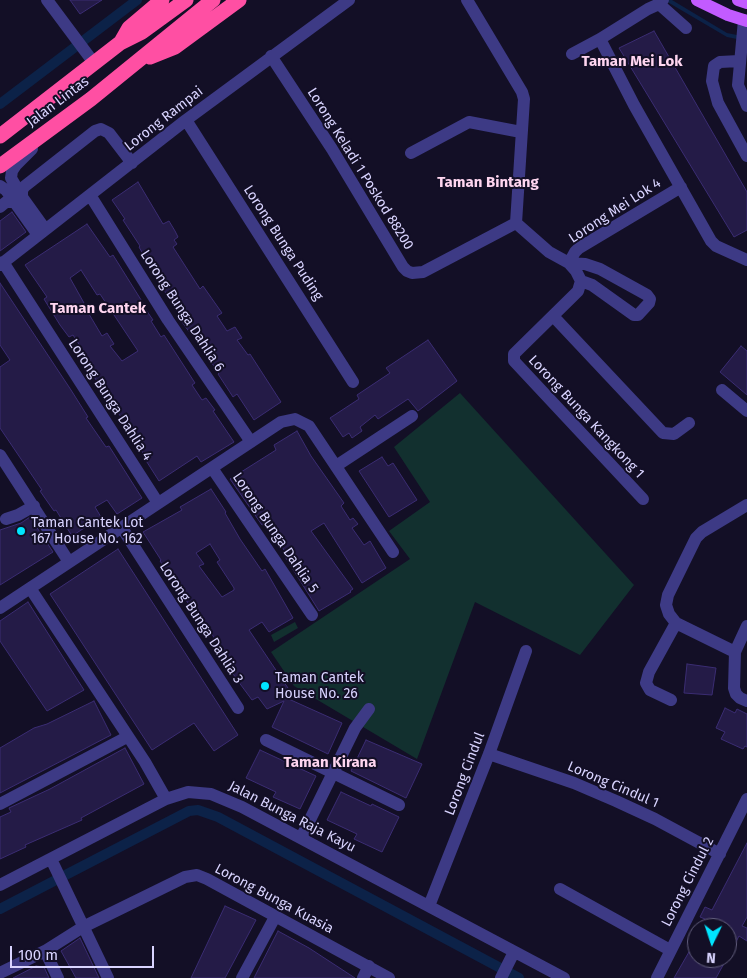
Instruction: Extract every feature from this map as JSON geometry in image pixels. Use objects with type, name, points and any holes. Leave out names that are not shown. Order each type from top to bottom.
[{"type":"highway","name":"Jalan Lintas","points":[[120,43],[129,28],[162,0]]},
{"type":"highway","name":"Jalan Lintas","points":[[134,64],[175,47],[239,0]]},
{"type":"highway","name":"Jalan Lintas","points":[[2,130],[89,57],[142,32],[184,1]]},
{"type":"highway","name":"Jalan Lintas","points":[[0,166],[91,99],[211,1]]},
{"type":"main road","points":[[697,0],[745,21]]},
{"type":"main road","points":[[738,0],[747,3]]},
{"type":"street","points":[[48,0],[89,57]]},
{"type":"street","name":"Lorong Rampai","points":[[2,264],[186,120],[349,0]]},
{"type":"street","points":[[467,0],[522,92],[524,107],[516,223],[548,252],[569,263],[581,281],[592,286],[634,315],[638,315],[649,304],[650,299],[647,295],[600,269],[585,264],[569,263]]},
{"type":"street","points":[[572,54],[661,2],[686,28]]},
{"type":"street","points":[[745,21],[739,61],[738,85],[747,106]]},
{"type":"street","points":[[600,39],[634,104],[711,241],[716,246],[747,260]]},
{"type":"street","name":"Lorong Keladi 1 Poskod 88200","points":[[271,56],[332,149],[407,271],[412,273],[423,272],[516,223]]},
{"type":"street","points":[[739,61],[720,62],[714,66],[712,81],[718,103],[747,156]]},
{"type":"street","points":[[18,199],[12,171],[74,110]]},
{"type":"street","name":"Lorong Bunga Puding","points":[[186,120],[353,382]]},
{"type":"street","points":[[410,153],[469,122],[521,132]]},
{"type":"street","points":[[18,199],[25,186],[95,131],[102,129],[110,133],[132,163]]},
{"type":"street","points":[[0,186],[18,199],[42,232]]},
{"type":"street","name":"Lorong Mei Lok 4","points":[[569,263],[579,248],[681,187]]},
{"type":"street","name":"Lorong Bunga Dahlia 6","points":[[90,195],[168,320],[251,442]]},
{"type":"street","points":[[0,206],[6,202],[18,199]]},
{"type":"street","name":"Lorong Bunga Dahlia 4","points":[[2,264],[158,503]]},
{"type":"street","name":"Lorong Bunga Kangkong 1","points":[[581,281],[578,291],[514,354],[514,361],[643,499]]},
{"type":"street","points":[[553,316],[663,433],[674,434],[689,423]]},
{"type":"street","points":[[722,390],[746,408]]},
{"type":"street","points":[[336,466],[412,416]]},
{"type":"street","points":[[0,608],[281,422],[295,419],[309,426],[393,552]]},
{"type":"street","points":[[0,455],[69,562]]},
{"type":"street","name":"Lorong Bunga Dahlia 5","points":[[212,468],[312,615]]},
{"type":"street","points":[[735,652],[676,623],[669,614],[666,605],[668,595],[696,538],[702,532],[747,505]]},
{"type":"street","points":[[6,519],[34,506]]},
{"type":"street","name":"Lorong Bunga Dahlia 3","points":[[122,528],[238,708]]},
{"type":"street","points":[[30,588],[145,762],[166,799]]},
{"type":"street","points":[[671,700],[650,690],[646,682],[649,672],[676,623]]},
{"type":"street","points":[[747,626],[735,652],[734,688],[736,694],[747,701]]},
{"type":"street","name":"Lorong Cindul","points":[[429,906],[489,754],[526,651]]},
{"type":"street","points":[[301,838],[355,728],[369,709]]},
{"type":"street","points":[[0,804],[127,736]]},
{"type":"street","points":[[266,740],[399,805]]},
{"type":"street","name":"Lorong Cindul 1","points":[[489,754],[616,801],[655,819],[720,854]]},
{"type":"street","points":[[145,762],[164,783],[188,792]]},
{"type":"street","points":[[145,762],[153,784],[154,794],[148,808]]},
{"type":"street","name":"Jalan Bunga Raja Kayu","points":[[0,885],[54,865],[166,799],[188,792],[212,794],[226,799],[429,906],[512,958],[564,978]]},
{"type":"street","name":"Lorong Cindul 2","points":[[656,978],[747,799]]},
{"type":"street","points":[[54,865],[108,978]]},
{"type":"street","name":"Lorong Bunga Kuasia","points":[[83,927],[185,877],[197,875],[389,978]]},
{"type":"street","points":[[560,889],[670,950]]},
{"type":"street","points":[[242,978],[275,917]]},
{"type":"street","points":[[0,973],[45,951],[83,927]]},
{"type":"street","points":[[45,951],[58,978]]},
{"type":"street","points":[[501,978],[512,958]]},
{"type":"street","points":[[362,978],[369,966]]},
{"type":"green space","points":[[460,393],[634,585],[580,655],[475,602],[417,759],[294,686],[271,652],[410,559],[389,531],[430,502],[394,447]]},
{"type":"green space","points":[[295,622],[298,628],[274,642],[271,635]]},
{"type":"water","points":[[664,0],[672,0],[727,33],[747,37],[747,41],[727,37]]},
{"type":"building","points":[[70,0],[102,0],[80,14]]},
{"type":"building","points":[[654,31],[747,192],[747,230],[734,237],[619,48]]},
{"type":"building","points":[[138,182],[163,224],[169,221],[175,231],[178,237],[174,240],[177,244],[173,247],[200,289],[203,286],[222,313],[217,316],[227,331],[235,327],[242,338],[237,340],[248,355],[250,354],[281,402],[254,420],[237,394],[233,397],[201,346],[204,345],[193,331],[190,333],[182,322],[184,321],[112,200]]},
{"type":"building","points":[[12,212],[26,232],[0,251],[0,221]]},
{"type":"building","points":[[87,224],[110,257],[113,255],[153,320],[151,321],[161,337],[164,335],[195,383],[192,385],[202,400],[206,398],[215,410],[213,411],[234,442],[201,462],[197,456],[159,481],[131,431],[108,400],[92,373],[76,353],[82,349],[73,335],[69,337],[60,325],[44,299],[47,297],[25,265]],"holes":[[[81,270],[97,295],[100,294],[138,351],[122,361],[110,346],[114,344],[107,333],[102,336],[70,278]]]},
{"type":"building","points":[[0,283],[71,390],[88,417],[86,418],[106,447],[109,446],[142,498],[117,514],[107,500],[95,507],[101,517],[72,536],[56,510],[54,511],[40,491],[42,490],[0,428],[0,367],[10,360],[0,345]]},
{"type":"building","points":[[428,340],[457,381],[418,411],[408,399],[378,419],[375,415],[360,427],[362,431],[352,438],[349,433],[343,437],[330,418],[359,399],[357,395],[390,373],[386,368]]},
{"type":"building","points":[[741,346],[747,351],[747,395],[720,372]]},
{"type":"building","points":[[297,431],[311,456],[344,503],[341,506],[350,520],[353,518],[358,524],[352,528],[364,545],[370,541],[386,568],[362,583],[324,523],[311,531],[353,589],[319,611],[284,555],[286,553],[266,523],[262,525],[230,479],[276,450],[274,445]]},
{"type":"building","points":[[382,457],[388,466],[393,463],[417,500],[389,517],[359,471]]},
{"type":"building","points":[[211,489],[240,539],[262,571],[265,569],[293,618],[269,632],[262,622],[249,630],[290,691],[282,696],[342,723],[328,754],[272,727],[284,701],[267,709],[258,697],[252,700],[235,677],[212,634],[194,609],[192,609],[160,561],[143,532],[182,510],[180,507]],"holes":[[[210,544],[220,560],[217,562],[234,588],[234,590],[222,597],[199,566],[204,564],[196,553]]]},
{"type":"building","points":[[30,517],[53,552],[0,585],[0,530],[21,523]]},
{"type":"building","points":[[118,549],[238,735],[214,751],[194,723],[152,750],[50,594]]},
{"type":"building","points":[[28,602],[84,690],[47,711],[0,641],[0,621]]},
{"type":"building","points":[[687,664],[716,668],[712,695],[684,693]]},
{"type":"building","points":[[94,701],[111,735],[0,793],[0,748],[34,728],[47,724]]},
{"type":"building","points":[[725,708],[735,713],[737,709],[747,714],[747,747],[745,746],[743,749],[721,739],[725,732],[716,728]]},
{"type":"building","points":[[366,740],[422,764],[406,798],[351,771]]},
{"type":"building","points":[[125,748],[144,784],[81,818],[82,820],[25,845],[26,847],[0,859],[0,817],[11,812],[9,808],[50,789]]},
{"type":"building","points":[[260,750],[316,776],[300,809],[273,797],[276,792],[246,778]]},
{"type":"building","points":[[341,792],[399,817],[382,852],[354,839],[357,834],[327,820]]},
{"type":"building","points":[[747,843],[747,917],[742,926],[747,928],[747,941],[739,936],[737,940],[737,918],[700,917],[705,907],[712,910]]},
{"type":"building","points":[[225,906],[256,920],[225,978],[191,978]]},
{"type":"building","points":[[278,931],[309,948],[355,978],[254,978]]},
{"type":"building","points":[[80,938],[99,978],[76,978],[61,951]]},
{"type":"building","points":[[687,955],[687,968],[722,968],[716,978],[674,978]]},
{"type":"building","points":[[36,966],[44,967],[49,978],[13,978]]},
{"type":"waterway","points":[[0,104],[137,0]]},
{"type":"waterway","points":[[0,909],[189,811],[198,810],[218,817],[519,978]]},
{"type":"place","name":"Taman Cantek Lot 167 House No. 162","points":[[21,531]]},
{"type":"place","name":"Taman Cantek House No. 26","points":[[265,686]]},
{"type":"district","name":"Taman Mei Lok","points":[[632,62]]},
{"type":"district","name":"Taman Bintang","points":[[488,183]]},
{"type":"district","name":"Taman Cantek","points":[[98,309]]},
{"type":"district","name":"Taman Kirana","points":[[330,763]]}]
